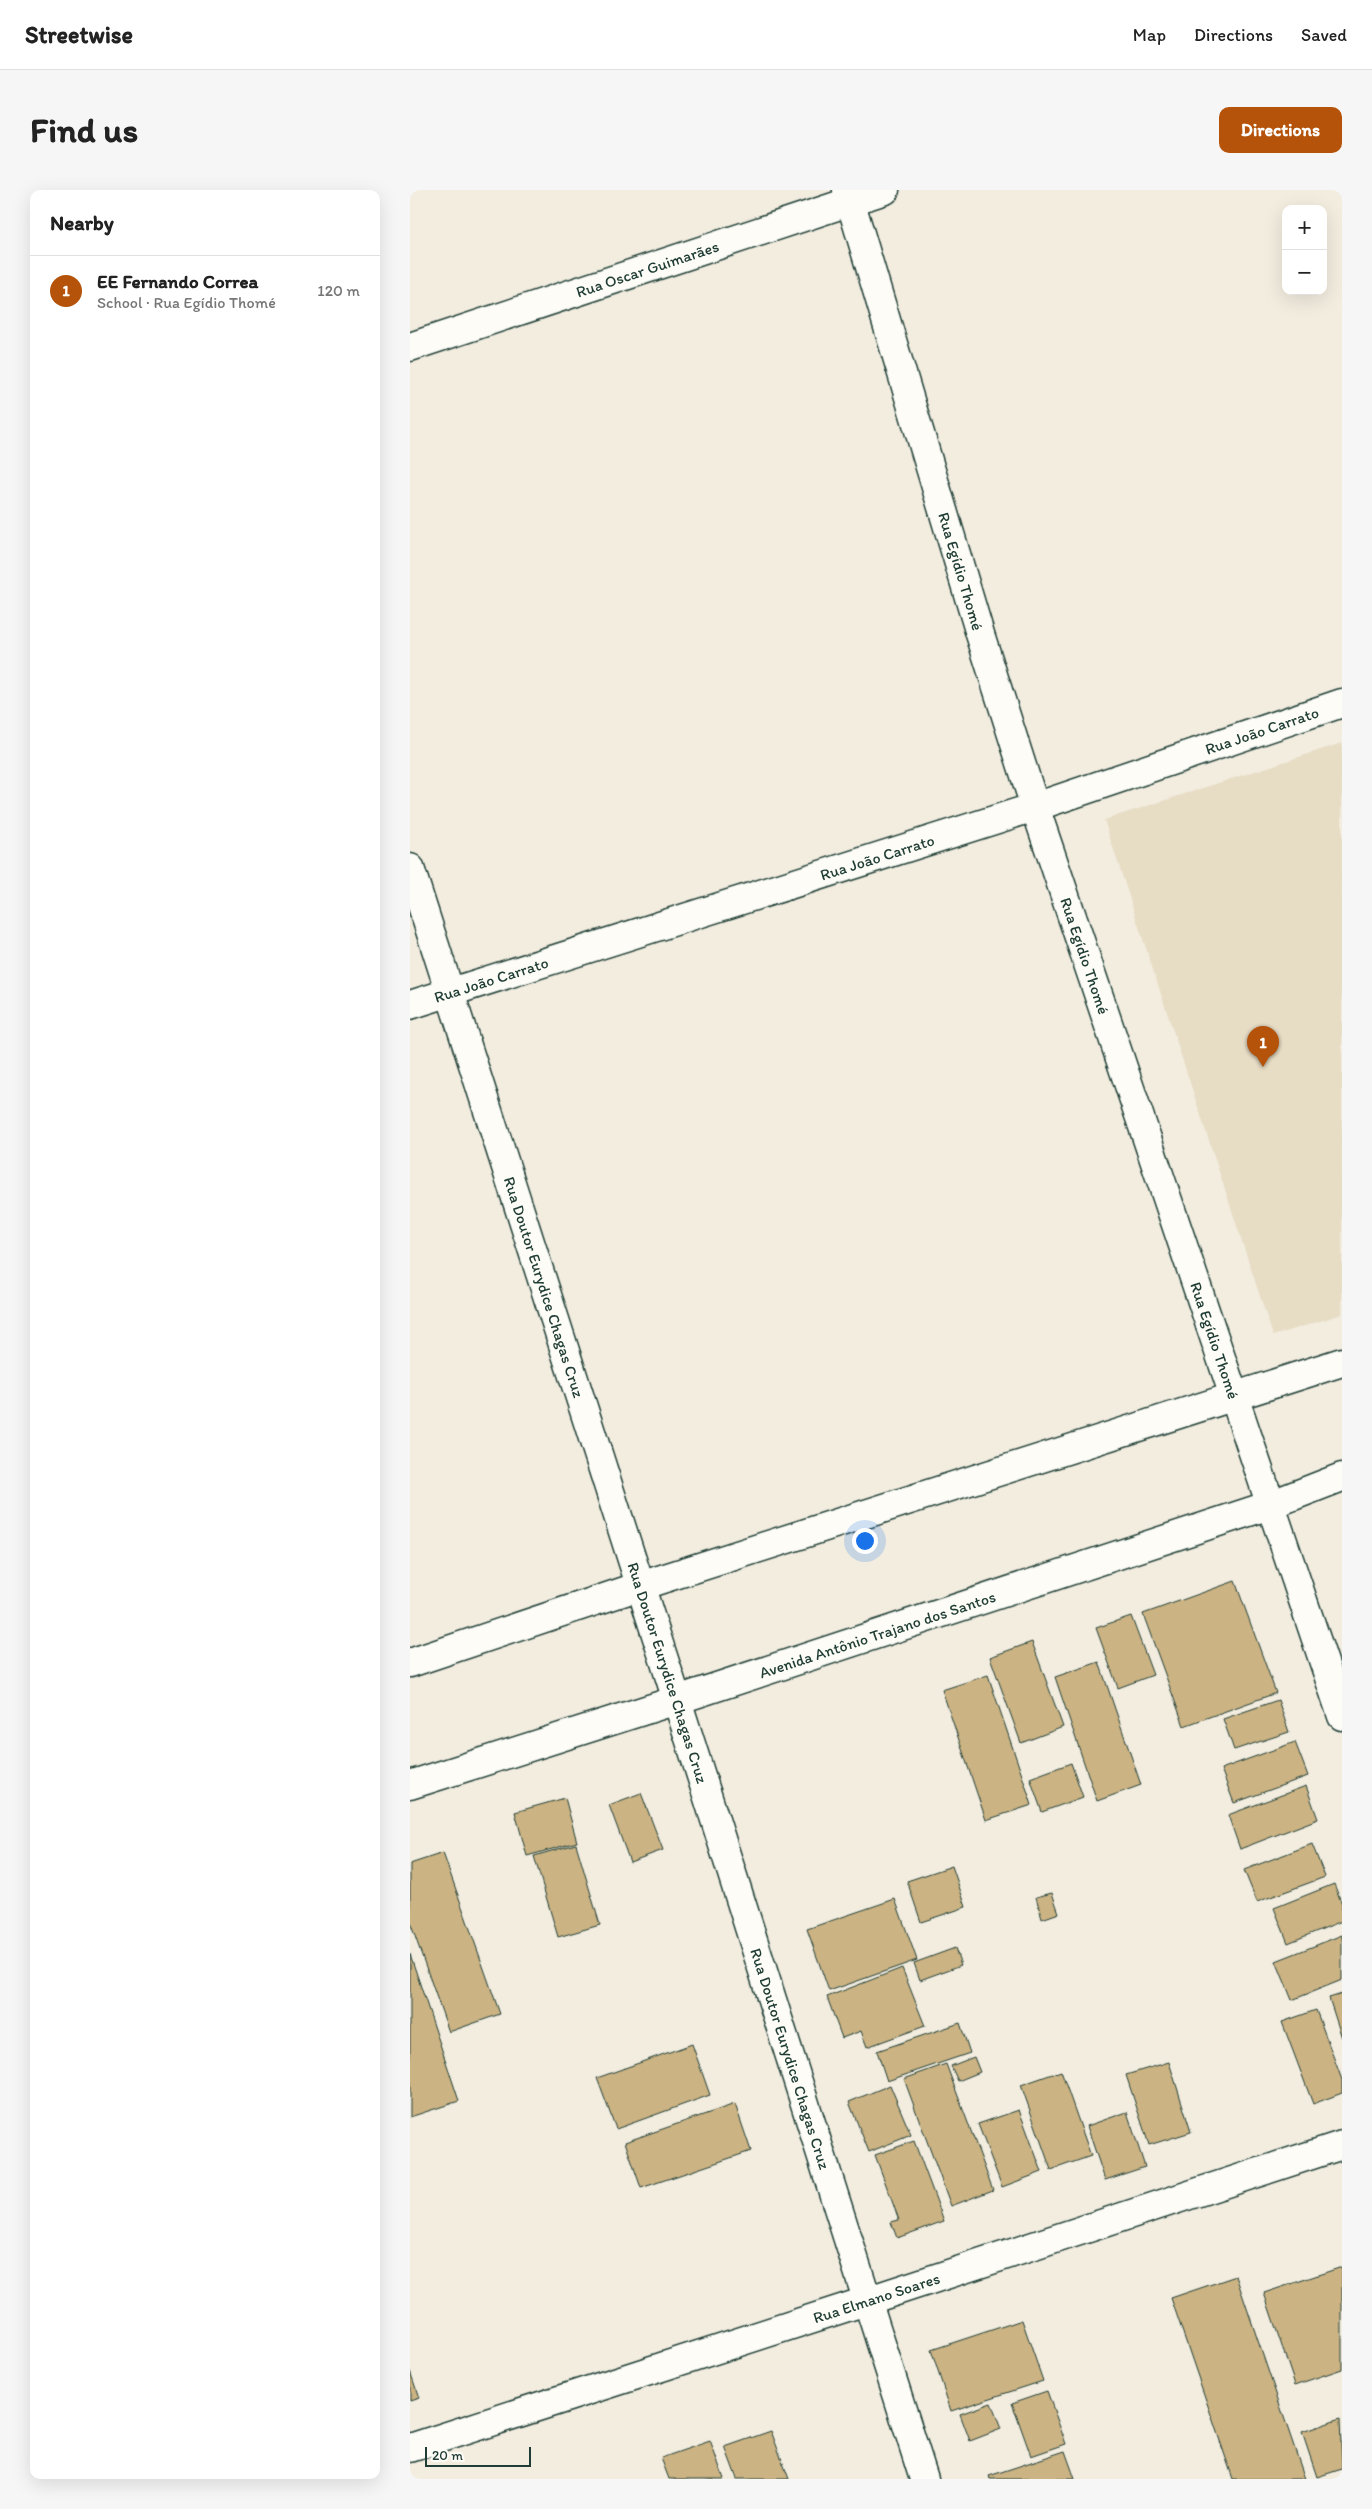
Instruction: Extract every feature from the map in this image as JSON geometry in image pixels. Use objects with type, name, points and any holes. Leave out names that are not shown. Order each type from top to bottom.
[{"type":"street","name":"Rua Oscar Guimarães","points":[[410,346],[848,196],[885,190]]},
{"type":"street","name":"Rua Egídio Thomé","points":[[848,196],[1034,807],[1342,1716]]},
{"type":"street","name":"Rua João Carrato","points":[[410,1005],[1034,807],[1342,703]]},
{"type":"street","name":"Rua Doutor Eurydice Chagas Cruz","points":[[410,868],[678,1700],[866,2301],[924,2479]]},
{"type":"street","points":[[410,1663],[640,1586],[1342,1362]]},
{"type":"street","name":"Avenida Antônio Trajano dos Santos","points":[[410,1785],[678,1700],[1270,1505],[1342,1477]]},
{"type":"street","name":"Rua Elmano Soares","points":[[410,2448],[1342,2145]]},
{"type":"shaded area","points":[[1342,743],[1342,1314],[1273,1336],[1104,820]]},
{"type":"building","points":[[1235,1581],[1276,1693],[1184,1726],[1143,1614]]},
{"type":"building","points":[[1131,1616],[1153,1675],[1118,1688],[1096,1628]]},
{"type":"building","points":[[1032,1642],[1063,1727],[1021,1743],[990,1657]]},
{"type":"building","points":[[1099,1662],[1141,1785],[1097,1801],[1055,1677]]},
{"type":"building","points":[[988,1675],[1032,1805],[986,1820],[942,1690]]},
{"type":"building","points":[[1278,1700],[1289,1732],[1234,1750],[1223,1719]]},
{"type":"building","points":[[1295,1742],[1308,1776],[1234,1803],[1221,1769]]},
{"type":"building","points":[[1071,1763],[1083,1797],[1042,1812],[1030,1778]]},
{"type":"building","points":[[1306,1786],[1318,1819],[1240,1849],[1228,1815]]},
{"type":"building","points":[[641,1793],[663,1850],[630,1862],[609,1805]]},
{"type":"building","points":[[565,1798],[577,1842],[527,1856],[515,1812]]},
{"type":"building","points":[[576,1844],[600,1925],[558,1937],[534,1856]]},
{"type":"building","points":[[1312,1844],[1325,1877],[1257,1902],[1244,1870]]},
{"type":"building","points":[[443,1853],[500,2014],[449,2032],[410,1922],[410,1864]]},
{"type":"building","points":[[952,1866],[966,1907],[921,1922],[907,1881]]},
{"type":"building","points":[[1334,1884],[1342,1904],[1342,1921],[1288,1943],[1274,1908]]},
{"type":"building","points":[[1052,1893],[1059,1913],[1042,1919],[1036,1897]]},
{"type":"building","points":[[895,1899],[917,1960],[829,1991],[807,1929]]},
{"type":"building","points":[[1342,1935],[1342,1980],[1292,2000],[1276,1961]]},
{"type":"building","points":[[955,1948],[961,1965],[920,1980],[914,1963]]},
{"type":"building","points":[[410,1954],[459,2101],[410,2117]]},
{"type":"building","points":[[902,1968],[925,2026],[867,2047],[861,2031],[842,2038],[827,1997]]},
{"type":"building","points":[[1342,1994],[1342,2038],[1329,1998]]},
{"type":"building","points":[[1316,2010],[1342,2080],[1342,2093],[1313,2104],[1282,2022]]},
{"type":"building","points":[[960,2023],[970,2053],[887,2081],[877,2051]]},
{"type":"building","points":[[692,2044],[710,2095],[616,2129],[597,2078]]},
{"type":"building","points":[[974,2057],[980,2072],[958,2081],[951,2066]]},
{"type":"building","points":[[1169,2062],[1191,2132],[1149,2145],[1126,2075]]},
{"type":"building","points":[[946,2064],[993,2190],[951,2206],[904,2079]]},
{"type":"building","points":[[1061,2071],[1091,2156],[1051,2170],[1021,2085]]},
{"type":"building","points":[[890,2085],[911,2135],[869,2152],[849,2102]]},
{"type":"building","points":[[735,2104],[751,2151],[641,2188],[625,2142]]},
{"type":"building","points":[[1019,2110],[1042,2172],[1002,2187],[978,2124]]},
{"type":"building","points":[[1127,2112],[1145,2167],[1105,2180],[1087,2126]]},
{"type":"building","points":[[914,2141],[944,2221],[897,2238],[891,2222],[899,2220],[875,2155]]},
{"type":"building","points":[[1342,2267],[1342,2369],[1295,2385],[1264,2293]]},
{"type":"building","points":[[1236,2276],[1305,2479],[1233,2479],[1171,2298]]},
{"type":"building","points":[[1022,2320],[1043,2381],[951,2411],[931,2350]]},
{"type":"building","points":[[410,2371],[419,2398],[410,2401]]},
{"type":"building","points":[[1047,2391],[1066,2444],[1031,2456],[1012,2403]]},
{"type":"building","points":[[991,2403],[1001,2429],[970,2441],[960,2414]]},
{"type":"building","points":[[1340,2419],[1342,2469],[1317,2477],[1302,2432]]},
{"type":"building","points":[[771,2431],[789,2479],[737,2479],[725,2447]]},
{"type":"building","points":[[710,2441],[724,2479],[669,2479],[661,2458]]},
{"type":"building","points":[[1065,2451],[1075,2479],[990,2479],[989,2476]]},
{"type":"place","name":"EE Fernando Correa","points":[[1263,1067]]}]
